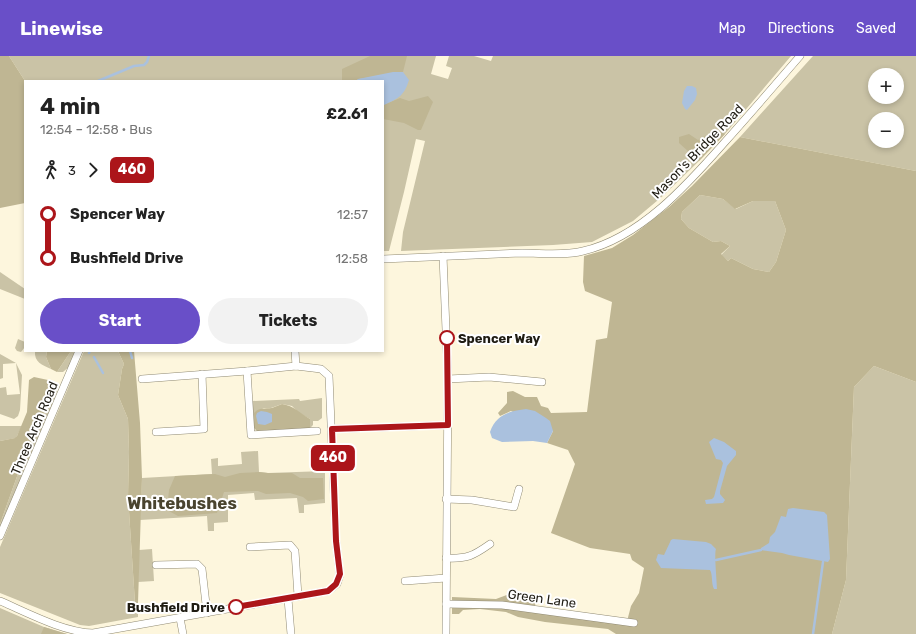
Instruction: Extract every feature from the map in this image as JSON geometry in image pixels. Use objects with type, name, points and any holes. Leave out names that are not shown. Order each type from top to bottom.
[{"type":"street","name":"Mason's Bridge Road","points":[[384,259],[570,253],[582,252],[607,244],[633,229],[652,215],[678,192],[703,167],[800,56]]},
{"type":"street","points":[[443,256],[448,379],[446,634]]},
{"type":"street","name":"Three Arch Road","points":[[0,536],[79,352]]},
{"type":"street","points":[[295,352],[296,366]]},
{"type":"street","points":[[0,601],[65,628],[80,632],[93,633],[116,631],[328,591],[336,584],[340,574],[336,541],[329,376],[321,369],[296,366],[142,379]]},
{"type":"street","points":[[247,371],[251,435],[317,430]]},
{"type":"street","points":[[156,432],[204,429],[202,374]]},
{"type":"street","points":[[448,379],[489,377],[542,382]]},
{"type":"street","points":[[332,429],[448,425]]},
{"type":"street","points":[[446,500],[472,500],[514,507],[519,489]]},
{"type":"street","points":[[446,558],[468,558],[490,544]]},
{"type":"street","points":[[250,547],[290,545],[295,551],[298,596]]},
{"type":"street","points":[[156,565],[197,564],[202,569],[207,613]]},
{"type":"street","points":[[405,581],[446,578]]},
{"type":"street","points":[[288,599],[291,634]]},
{"type":"street","name":"Green Lane","points":[[446,604],[502,605],[634,623]]},
{"type":"street","points":[[180,618],[183,634]]},
{"type":"shaded area","points":[[0,56],[9,56],[24,80],[24,203],[0,208]]},
{"type":"shaded area","points":[[9,56],[436,56],[431,74],[448,79],[452,68],[446,66],[449,56],[474,56],[491,61],[493,56],[791,56],[725,134],[664,195],[633,221],[592,242],[401,251],[403,232],[425,141],[416,139],[389,251],[384,251],[384,80],[24,80]]},
{"type":"shaded area","points":[[370,56],[407,56],[403,72],[357,80],[342,80],[342,69]]},
{"type":"shaded area","points":[[813,56],[916,56],[916,171],[740,137]]},
{"type":"shaded area","points":[[428,96],[433,102],[421,130],[404,123],[384,119],[384,105],[400,98],[409,101]]},
{"type":"shaded area","points":[[715,130],[725,134],[699,161],[679,143],[679,137],[689,134],[698,140]]},
{"type":"shaded area","points":[[740,137],[916,171],[916,382],[874,366],[854,387],[846,580],[832,634],[616,634],[608,629],[545,622],[518,617],[506,612],[480,609],[463,610],[459,614],[452,614],[452,597],[496,599],[512,593],[530,595],[536,600],[534,612],[626,625],[631,606],[639,593],[644,568],[632,560],[630,554],[590,548],[551,533],[575,464],[568,450],[547,443],[553,431],[511,411],[500,416],[498,413],[507,403],[507,392],[513,391],[525,397],[537,397],[541,406],[548,408],[551,413],[587,412],[596,340],[607,338],[612,302],[585,291],[583,282],[584,256],[612,248],[633,235],[669,207]],"holes":[[[700,195],[723,199],[735,209],[753,201],[775,201],[786,230],[776,262],[769,272],[753,269],[731,258],[728,261],[721,254],[730,246],[721,241],[713,242],[689,228],[681,219],[682,212]]]},
{"type":"shaded area","points":[[700,195],[723,199],[736,209],[753,201],[775,201],[786,230],[776,262],[769,272],[753,269],[731,258],[728,261],[721,255],[730,246],[721,241],[713,242],[689,228],[681,219],[682,212]]},
{"type":"shaded area","points":[[0,272],[24,288],[24,299],[0,289]]},
{"type":"shaded area","points":[[18,339],[24,342],[24,348],[21,352],[17,351],[15,348]]},
{"type":"shaded area","points":[[35,352],[47,352],[46,357],[51,369],[37,360]]},
{"type":"shaded area","points":[[47,352],[70,352],[57,372],[51,369],[46,357]]},
{"type":"shaded area","points":[[70,352],[75,352],[70,366],[63,372],[57,372]]},
{"type":"shaded area","points":[[84,352],[118,352],[124,364],[118,395],[128,419],[128,496],[135,603],[138,603],[138,617],[89,626],[80,625],[0,593],[0,547]]},
{"type":"shaded area","points":[[118,352],[134,352],[140,423],[142,478],[138,603],[135,603],[128,496],[128,419],[118,395],[124,364]]},
{"type":"shaded area","points":[[0,354],[16,363],[3,364],[3,378],[0,379]]},
{"type":"shaded area","points":[[16,363],[22,375],[20,410],[18,416],[14,419],[0,414],[0,388],[6,387],[7,395],[20,394]]},
{"type":"shaded area","points":[[874,366],[916,382],[916,634],[832,634],[846,580],[854,387]]},
{"type":"shaded area","points":[[34,377],[48,380],[56,387],[20,468],[0,524],[0,441],[15,438],[17,436],[27,412],[29,380]]},
{"type":"shaded area","points":[[56,387],[57,394],[0,528],[0,524],[20,468]]},
{"type":"shaded area","points":[[322,398],[322,418],[318,421],[313,421],[313,425],[310,428],[310,419],[299,413],[292,406],[282,404],[271,408],[264,408],[253,414],[252,401],[299,399],[300,401]]},
{"type":"shaded area","points":[[282,404],[293,408],[310,419],[310,428],[257,431],[254,428],[253,414],[255,412],[260,409],[272,408]]},
{"type":"shaded area","points":[[0,426],[22,426],[16,438],[0,441]]},
{"type":"shaded area","points":[[258,451],[259,472],[325,471],[325,503],[304,505],[304,513],[299,513],[297,498],[255,500],[254,493],[228,495],[228,522],[214,523],[214,531],[208,531],[207,516],[140,520],[142,478],[212,474],[211,459],[218,458],[218,466],[242,464],[241,452]]},
{"type":"shaded area","points":[[240,473],[292,473],[300,478],[323,478],[324,499],[308,501],[303,497],[290,493],[266,494],[258,491],[224,492],[217,513],[178,516],[167,510],[169,490],[175,476],[215,474],[225,477]]},
{"type":"shaded area","points":[[152,549],[154,581],[138,582],[139,550]]},
{"type":"shaded area","points":[[0,608],[44,627],[67,634],[0,634]]},
{"type":"shaded area","points":[[44,627],[67,634],[41,634]]},
{"type":"water","points":[[393,72],[403,72],[409,80],[405,90],[400,96],[384,105],[384,80],[357,80]]},
{"type":"water","points":[[687,86],[696,88],[697,94],[695,100],[687,110],[682,103],[684,91]]},
{"type":"water","points":[[526,409],[535,411],[550,421],[553,431],[547,443],[533,441],[502,442],[492,438],[490,432],[500,417],[509,412]]},
{"type":"water","points":[[261,411],[272,414],[272,422],[265,425],[258,424],[256,416],[257,413]]},
{"type":"water","points":[[714,438],[724,442],[736,451],[736,455],[727,466],[720,491],[720,494],[725,500],[723,503],[706,504],[705,500],[712,499],[714,497],[723,463],[721,460],[716,459],[709,442]]},
{"type":"water","points":[[793,508],[824,512],[827,515],[830,559],[828,562],[761,550],[761,548],[769,543],[770,537],[775,532],[781,516],[786,517],[788,509]]},
{"type":"water","points":[[671,540],[706,542],[711,544],[716,549],[715,562],[717,589],[714,589],[713,587],[710,570],[661,568],[656,560],[658,554],[664,555]]},
{"type":"waterway","points":[[100,80],[134,66],[144,65],[149,56]]},
{"type":"waterway","points":[[130,352],[132,358]]},
{"type":"waterway","points":[[94,357],[103,373]]},
{"type":"waterway","points":[[716,560],[761,550]]},
{"type":"waterway","points":[[813,634],[823,562]]},
{"type":"bus line","name":"460","points":[[236,607],[328,591],[336,584],[340,574],[336,541],[332,429],[448,425],[447,338]]},
{"type":"place","name":"Spencer Way","points":[[447,338]]},
{"type":"place","name":"Bushfield Drive","points":[[236,607]]},
{"type":"district","name":"Whitebushes","points":[[182,503]]}]
